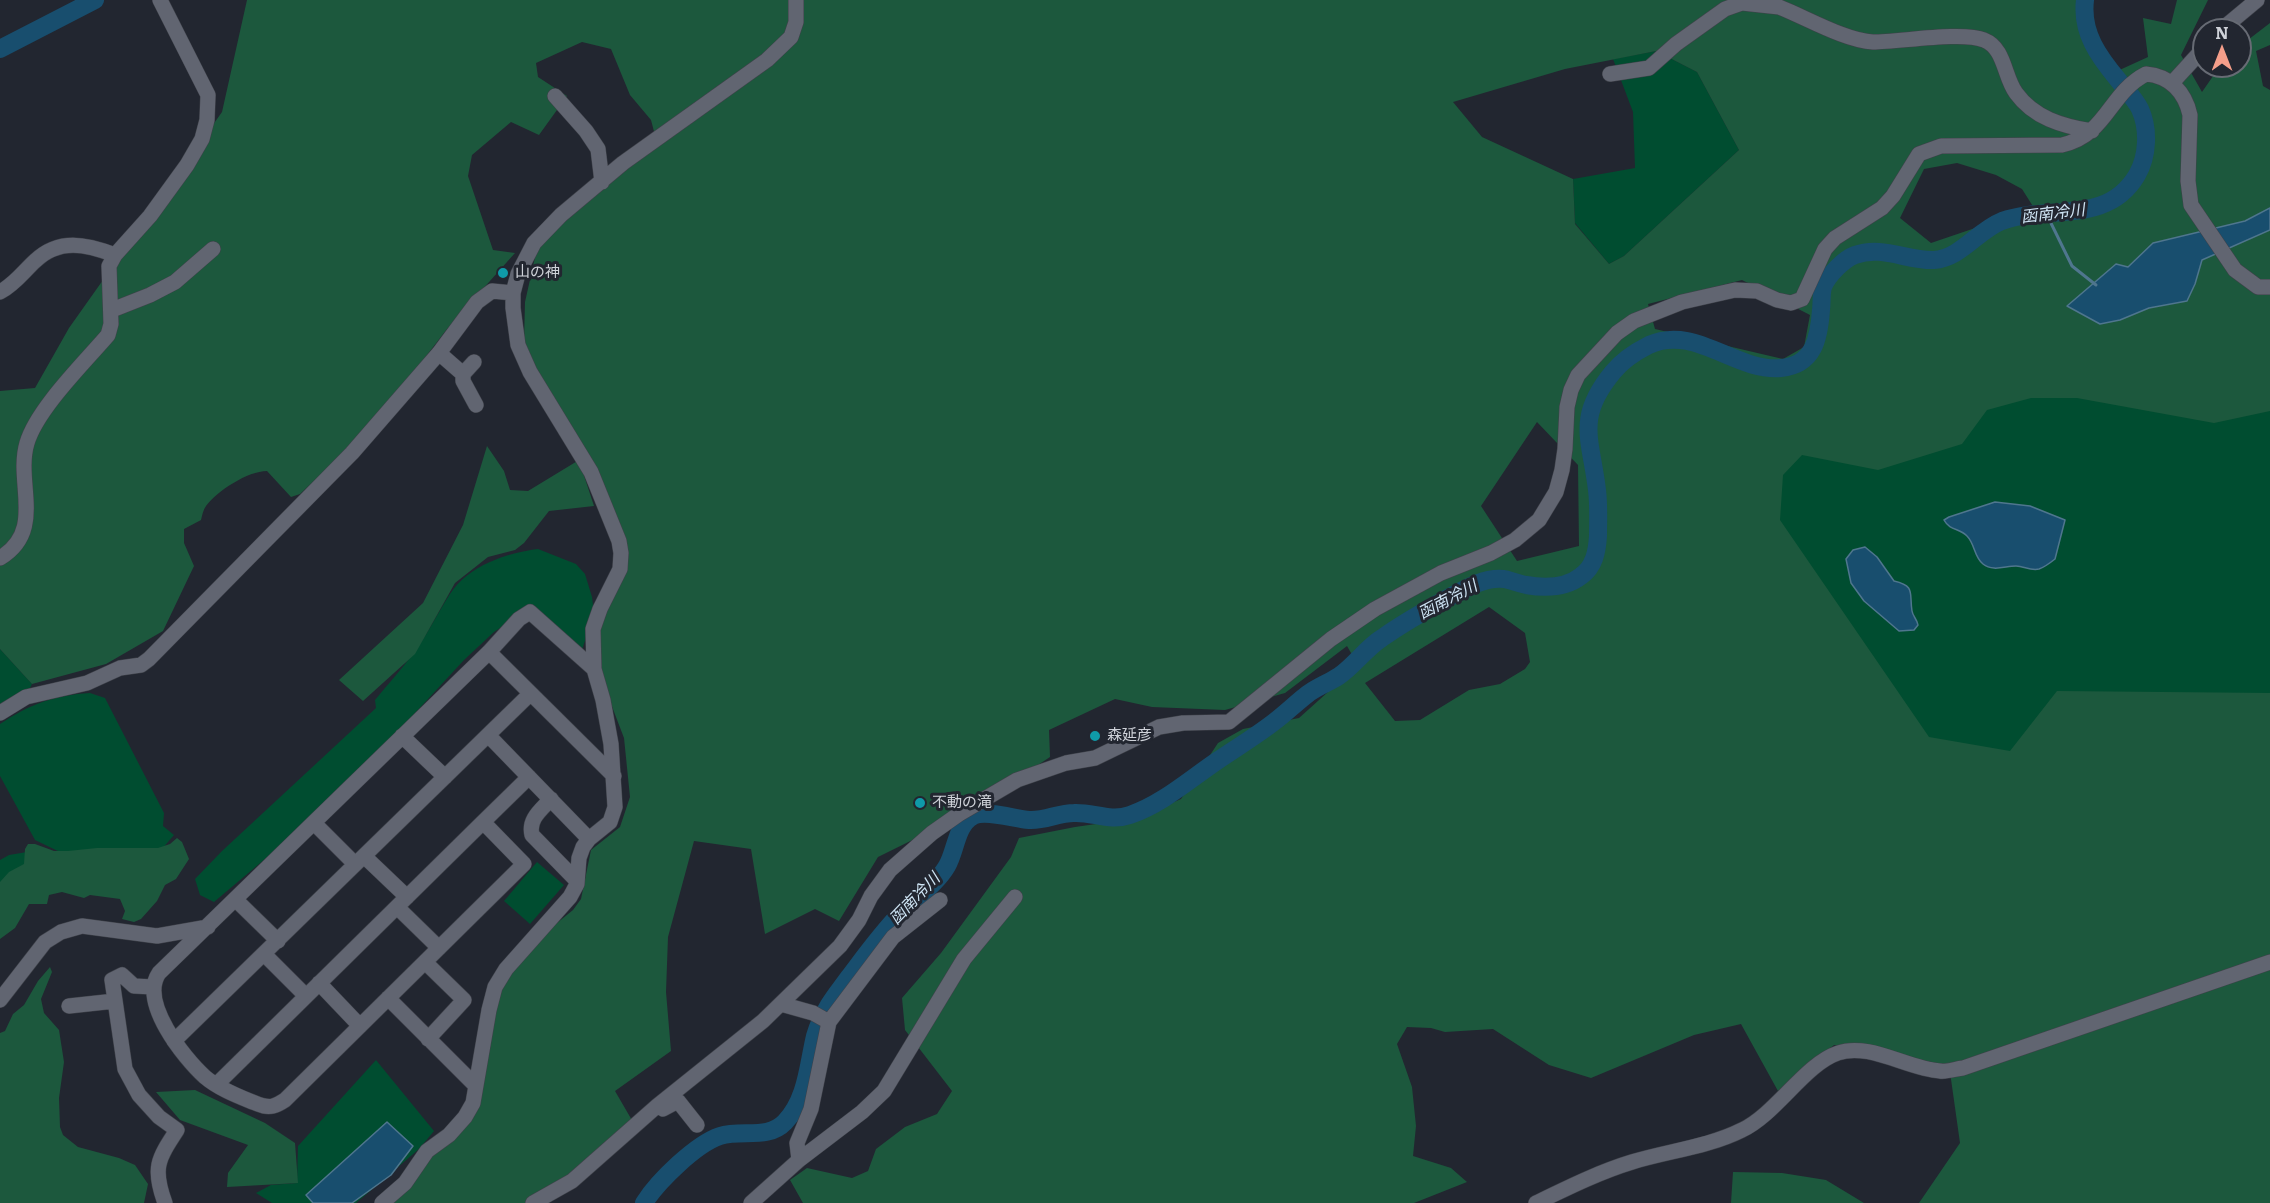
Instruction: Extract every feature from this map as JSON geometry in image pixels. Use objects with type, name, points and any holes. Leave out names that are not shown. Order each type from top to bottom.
[{"type":"street","points":[[0,558],[10,552],[25,529],[26,445],[34,426],[108,335],[112,310],[109,291],[110,266],[115,255],[150,216],[187,165],[202,138],[207,120],[208,95],[160,0]]},
{"type":"street","points":[[382,1203],[405,1183],[427,1151],[449,1135],[465,1117],[476,1086],[495,987],[506,969],[570,897],[577,881],[579,858],[589,839],[614,816],[611,744],[603,700],[594,669],[593,629],[600,609],[620,569],[619,541],[591,472],[530,372],[518,345],[514,325],[513,293],[518,274],[541,235],[561,215],[623,162],[767,60],[791,37],[796,22],[796,0]]},
{"type":"street","points":[[2235,18],[2257,0]]},
{"type":"street","points":[[1610,75],[1649,68],[1676,44],[1725,9],[1742,3],[1768,4],[1852,38],[1871,42],[1960,37],[1984,40],[1998,51],[2016,93],[2036,113],[2064,126],[2092,131]]},
{"type":"street","points":[[2172,83],[2192,61]]},
{"type":"street","points":[[533,1203],[572,1181],[657,1106],[763,1021],[840,946],[890,870],[932,833],[959,814],[1017,780],[1066,763],[1095,758],[1159,726],[1229,722],[1331,639],[1375,609],[1441,573],[1491,553],[1515,540],[1539,520],[1556,492],[1566,449],[1567,407],[1578,375],[1617,333],[1634,321],[1682,302],[1735,290],[1757,291],[1791,303],[1802,299],[1825,249],[1835,238],[1882,208],[1893,196],[1920,154],[1931,148],[1941,146],[2062,146],[2078,142],[2101,122],[2131,84],[2146,74],[2158,76],[2172,83],[2187,105],[2190,115],[2188,181],[2191,205],[2235,270],[2258,287],[2270,287]]},
{"type":"street","points":[[555,96],[586,131],[598,149],[602,182]]},
{"type":"street","points":[[0,292],[21,278],[35,261],[48,251],[64,245],[77,244],[115,255]]},
{"type":"street","points":[[112,310],[175,282],[213,249]]},
{"type":"street","points":[[0,713],[26,697],[87,683],[120,668],[141,664],[149,659],[352,453],[484,296],[492,291],[513,293]]},
{"type":"street","points":[[439,352],[469,368],[463,381],[476,405]]},
{"type":"street","points":[[483,822],[524,864],[285,1100],[274,1106],[264,1106],[244,1099],[207,1078],[191,1064],[174,1041],[154,999],[153,987],[159,974],[489,652],[519,619],[531,612],[594,669]]},
{"type":"street","points":[[489,652],[614,776]]},
{"type":"street","points":[[174,1041],[530,694]]},
{"type":"street","points":[[402,736],[445,777]]},
{"type":"street","points":[[489,736],[589,839]]},
{"type":"street","points":[[217,1084],[529,777]]},
{"type":"street","points":[[551,799],[534,818],[531,830],[539,844],[551,853],[577,881]]},
{"type":"street","points":[[314,823],[360,860],[402,902],[439,948]]},
{"type":"street","points":[[751,1203],[799,1160],[862,1112],[884,1091],[964,959],[1015,897]]},
{"type":"street","points":[[236,900],[278,940]]},
{"type":"street","points":[[799,1160],[797,1143],[811,1109],[829,1022],[893,938],[940,900]]},
{"type":"street","points":[[0,1000],[45,942],[62,932],[82,926],[157,936],[208,927]]},
{"type":"street","points":[[264,954],[306,996]]},
{"type":"street","points":[[425,962],[464,1000],[428,1039]]},
{"type":"street","points":[[1536,1203],[1598,1174],[1632,1162],[1726,1137],[1745,1129],[1767,1113],[1821,1061],[1839,1052],[1861,1050],[1943,1072],[1963,1068],[2270,962]]},
{"type":"street","points":[[153,987],[134,986],[122,975],[112,980],[125,1070],[146,1102],[159,1117],[177,1130],[160,1156],[158,1185],[165,1203]]},
{"type":"street","points":[[319,983],[360,1026]]},
{"type":"street","points":[[388,998],[476,1086]]},
{"type":"street","points":[[69,1006],[115,1001]]},
{"type":"street","points":[[781,1004],[813,1013],[829,1022]]},
{"type":"street","points":[[657,1106],[664,1110],[678,1101],[697,1125]]},
{"type":"green space","points":[[247,0],[2084,0],[2113,73],[2148,57],[2143,18],[2171,24],[2177,0],[2208,0],[2199,18],[2192,18],[2192,33],[2181,55],[2202,92],[2212,78],[2252,78],[2252,37],[2270,23],[2270,45],[2256,51],[2263,86],[2270,90],[2270,208],[2245,221],[2153,243],[2128,267],[2120,320],[2149,308],[2187,301],[2202,260],[2270,230],[2270,411],[2214,423],[2077,398],[2031,398],[1987,410],[1962,444],[1878,470],[1802,455],[1783,475],[1780,520],[1929,737],[2010,751],[2057,691],[2270,693],[2270,1203],[1919,1203],[1960,1143],[1949,1065],[1834,1045],[1778,1091],[1741,1024],[1694,1035],[1591,1078],[1549,1065],[1493,1029],[1445,1032],[1431,1028],[1407,1027],[1397,1044],[1412,1087],[1416,1126],[1413,1156],[1451,1168],[1467,1182],[1414,1203],[803,1203],[790,1180],[807,1168],[852,1178],[868,1171],[876,1149],[905,1127],[937,1114],[952,1091],[905,1030],[902,998],[941,953],[1011,857],[1019,838],[1096,824],[1123,824],[1181,799],[1218,743],[1243,729],[1299,718],[1358,665],[1347,646],[1285,693],[1225,710],[1152,707],[1115,699],[1049,730],[1050,757],[963,815],[878,857],[839,921],[815,909],[765,934],[751,849],[694,841],[668,937],[666,992],[671,1051],[615,1091],[633,1122],[574,1174],[529,1203],[383,1203],[410,1185],[471,1105],[495,987],[557,923],[573,910],[581,899],[591,850],[620,827],[630,797],[624,738],[608,696],[593,633],[623,550],[578,453],[535,385],[524,341],[525,302],[538,244],[656,139],[651,120],[630,95],[611,49],[582,42],[536,63],[538,77],[567,96],[539,135],[511,122],[472,155],[468,176],[493,250],[515,253],[447,329],[374,424],[300,494],[291,497],[267,471],[251,474],[211,500],[201,520],[184,529],[184,543],[194,566],[163,631],[106,664],[32,684],[0,649],[0,391],[35,388],[69,328],[222,112]],"holes":[[[1656,51],[1697,72],[1739,150],[1624,256],[1609,264],[1575,224],[1573,179],[1482,137],[1453,102],[1565,69]],[[1957,163],[1996,175],[2022,189],[2034,208],[1931,243],[1900,218],[1924,169]],[[1742,280],[1810,315],[1804,347],[1783,359],[1655,329],[1648,304]],[[1537,422],[1578,465],[1579,546],[1517,561],[1481,506]],[[1489,607],[1525,633],[1530,662],[1525,669],[1500,684],[1469,690],[1420,720],[1395,721],[1365,683]]]},
{"type":"green space","points":[[1656,51],[1697,72],[1739,150],[1624,256],[1609,264],[1575,223],[1573,179],[1635,168],[1633,112],[1613,59]]},
{"type":"green space","points":[[2270,286],[2270,716],[2018,766],[1937,791],[1819,654],[1761,462]]},
{"type":"green space","points":[[487,446],[504,471],[510,490],[528,491],[579,460],[594,506],[549,511],[524,543],[515,550],[488,557],[455,583],[415,654],[363,701],[339,680],[423,603],[463,525]]},
{"type":"green space","points":[[538,549],[576,564],[585,574],[594,613],[581,653],[529,608],[494,632],[464,660],[355,778],[278,848],[214,902],[200,895],[195,879],[222,851],[376,708],[375,700],[413,654],[458,584],[489,562]]},
{"type":"green space","points":[[0,649],[32,684],[29,690],[0,704]]},
{"type":"green space","points":[[90,693],[105,698],[164,813],[163,826],[174,835],[162,849],[62,853],[35,840],[0,776],[0,724],[43,702]]},
{"type":"green space","points":[[177,838],[182,842],[189,859],[176,879],[165,885],[157,901],[141,919],[134,922],[122,919],[125,911],[120,899],[90,895],[84,898],[62,892],[49,895],[47,904],[29,904],[15,928],[0,939],[0,882],[9,872],[24,864],[25,849],[28,844],[35,844],[54,851],[158,848],[170,844]]},
{"type":"green space","points":[[27,852],[26,866],[0,884],[0,860],[9,855]]},
{"type":"green space","points":[[537,862],[564,885],[530,924],[504,901]]},
{"type":"green space","points":[[50,967],[52,972],[41,999],[44,1013],[59,1030],[64,1062],[59,1098],[60,1127],[63,1135],[78,1147],[119,1158],[135,1165],[148,1184],[144,1203],[0,1203],[0,1033],[5,1031],[13,1014],[24,1005],[38,981]]},
{"type":"green space","points":[[376,1060],[434,1131],[419,1149],[356,1203],[272,1203],[256,1193],[271,1185],[297,1183],[298,1146]]},
{"type":"green space","points":[[195,1090],[265,1123],[295,1143],[298,1183],[227,1187],[228,1173],[248,1145],[180,1120],[156,1092]]},
{"type":"green space","points":[[1733,1172],[1782,1173],[1826,1180],[1864,1203],[1731,1203]]},
{"type":"water","points":[[2270,208],[2270,230],[2202,260],[2187,301],[2149,308],[2120,320],[2100,324],[2067,306],[2116,264],[2128,267],[2153,243],[2245,221]]},
{"type":"water","points":[[1995,502],[2030,506],[2065,520],[2055,559],[2039,569],[1987,566],[1978,558],[1967,536],[1949,526],[1944,520]]},
{"type":"water","points":[[1865,547],[1877,557],[1894,581],[1909,588],[1913,613],[1918,625],[1914,630],[1899,631],[1864,601],[1851,583],[1846,559],[1853,550]]},
{"type":"water","points":[[387,1122],[413,1146],[391,1175],[352,1203],[313,1203],[306,1195]]},
{"type":"waterway","points":[[0,49],[95,0]]},
{"type":"waterway","name":"函南冷川","points":[[644,1203],[658,1184],[678,1164],[710,1140],[728,1134],[771,1131],[785,1122],[798,1103],[815,1036],[829,1005],[885,930],[942,873],[967,820],[978,814],[1035,820],[1074,813],[1115,818],[1130,815],[1164,798],[1260,732],[1309,693],[1345,672],[1390,632],[1463,590],[1483,581],[1497,579],[1533,586],[1555,586],[1569,583],[1585,572],[1594,559],[1598,536],[1598,496],[1588,429],[1590,416],[1601,388],[1625,360],[1649,345],[1666,340],[1683,340],[1747,363],[1764,367],[1792,366],[1801,362],[1813,348],[1819,330],[1822,290],[1825,282],[1851,257],[1865,252],[1885,252],[1924,260],[1944,258],[2002,221],[2020,216],[2076,211],[2093,207],[2110,201],[2125,191],[2141,168],[2146,142],[2145,125],[2138,105],[2098,54],[2093,44],[2086,23],[2085,0]]},
{"type":"waterway","points":[[2046,213],[2072,266],[2096,285]]},
{"type":"place","name":"山の神","points":[[503,273]]},
{"type":"place","name":"森延彦","points":[[1095,736]]},
{"type":"place","name":"不動の滝","points":[[920,803]]}]
